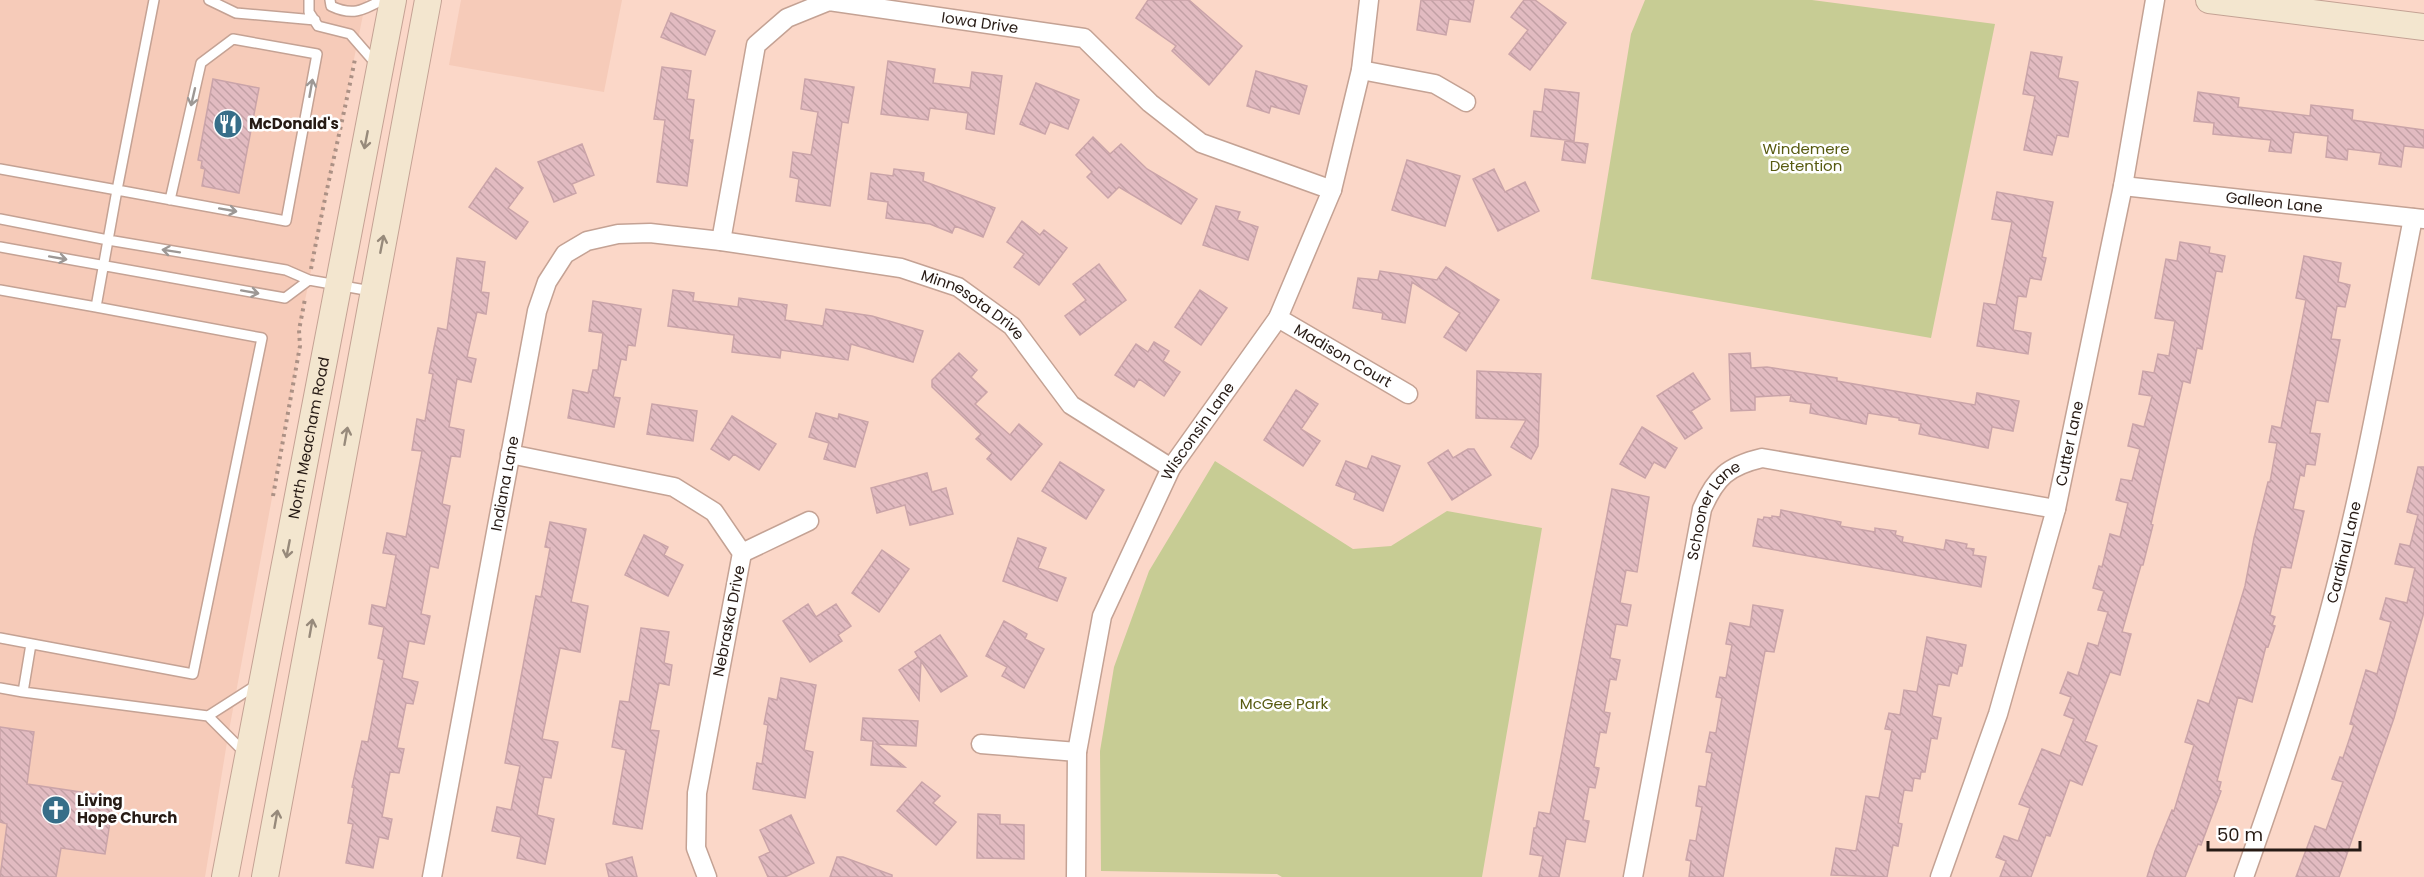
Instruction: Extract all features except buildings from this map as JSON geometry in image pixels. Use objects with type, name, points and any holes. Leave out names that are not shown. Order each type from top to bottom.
[{"type":"main road","name":"North Meacham Road","points":[[225,877],[393,0]]},
{"type":"main road","points":[[265,877],[428,0]]},
{"type":"main road","points":[[2209,0],[2424,27]]},
{"type":"street","name":"Wisconsin Lane","points":[[1076,877],[1077,752],[1102,616],[1171,468],[1278,318],[1332,190],[1361,70],[1369,0]]},
{"type":"street","name":"Cutter Lane","points":[[1940,877],[1998,714],[2056,510],[2123,186],[2155,0]]},
{"type":"street","name":"Iowa Drive","points":[[721,241],[756,45],[787,18],[829,1],[1084,38],[1150,103],[1201,143],[1332,190]]},
{"type":"street","points":[[1361,70],[1435,84],[1466,102]]},
{"type":"street","name":"Galleon Lane","points":[[2123,186],[2419,218]]},
{"type":"street","name":"Cardinal Lane","points":[[2244,877],[2294,730],[2329,613],[2419,218]]},
{"type":"street","name":"Indiana Lane","points":[[432,877],[537,311],[547,282],[565,254],[587,241],[618,234],[650,233],[721,241]]},
{"type":"street","name":"Minnesota Drive","points":[[721,241],[901,268],[958,287],[1012,326],[1071,405],[1171,468]]},
{"type":"street","name":"Madison Court","points":[[1278,318],[1408,394]]},
{"type":"street","name":"Nebraska Drive","points":[[510,454],[674,487],[714,512],[742,553],[697,793],[696,848],[707,877]]},
{"type":"street","name":"Schooner Lane","points":[[1632,877],[1702,509],[1711,488],[1723,475],[1740,463],[1762,458],[2056,510]]},
{"type":"street","points":[[742,553],[809,521]]},
{"type":"street","points":[[981,744],[1077,752]]},
{"type":"lane","points":[[96,306],[154,0]]},
{"type":"lane","points":[[209,0],[236,13],[315,21]]},
{"type":"lane","points":[[309,0],[309,12],[318,26],[350,34],[380,68]]},
{"type":"lane","points":[[330,0],[331,6],[346,13],[369,8],[382,0]]},
{"type":"lane","points":[[0,169],[117,190],[170,200],[286,221],[317,54],[233,39],[201,63],[170,200]]},
{"type":"lane","points":[[0,219],[286,270],[309,280],[373,292]]},
{"type":"lane","points":[[0,247],[285,298],[309,280]]},
{"type":"lane","points":[[0,290],[262,338],[193,674],[0,638]]},
{"type":"lane","points":[[23,692],[31,644]]},
{"type":"lane","points":[[208,716],[262,681]]},
{"type":"lane","points":[[0,688],[208,716],[248,756]]},
{"type":"path","points":[[315,251],[358,43]]},
{"type":"shaded area","points":[[0,0],[366,0],[299,330],[300,346],[228,736],[205,877],[0,877]]},
{"type":"shaded area","points":[[461,0],[622,0],[604,92],[449,65]]},
{"type":"green space","name":"Windemere Detention","points":[[1645,0],[1812,0],[1995,24],[1931,338],[1591,279],[1631,34]]},
{"type":"green space","name":"McGee Park","points":[[1215,461],[1353,549],[1391,546],[1447,511],[1542,528],[1482,877],[1282,877],[1277,874],[1101,871],[1100,751],[1114,667],[1149,571]]},
{"type":"place","name":"McDonald's","points":[[228,124]]},
{"type":"place","name":"Living Hope Church","points":[[56,810]]}]
